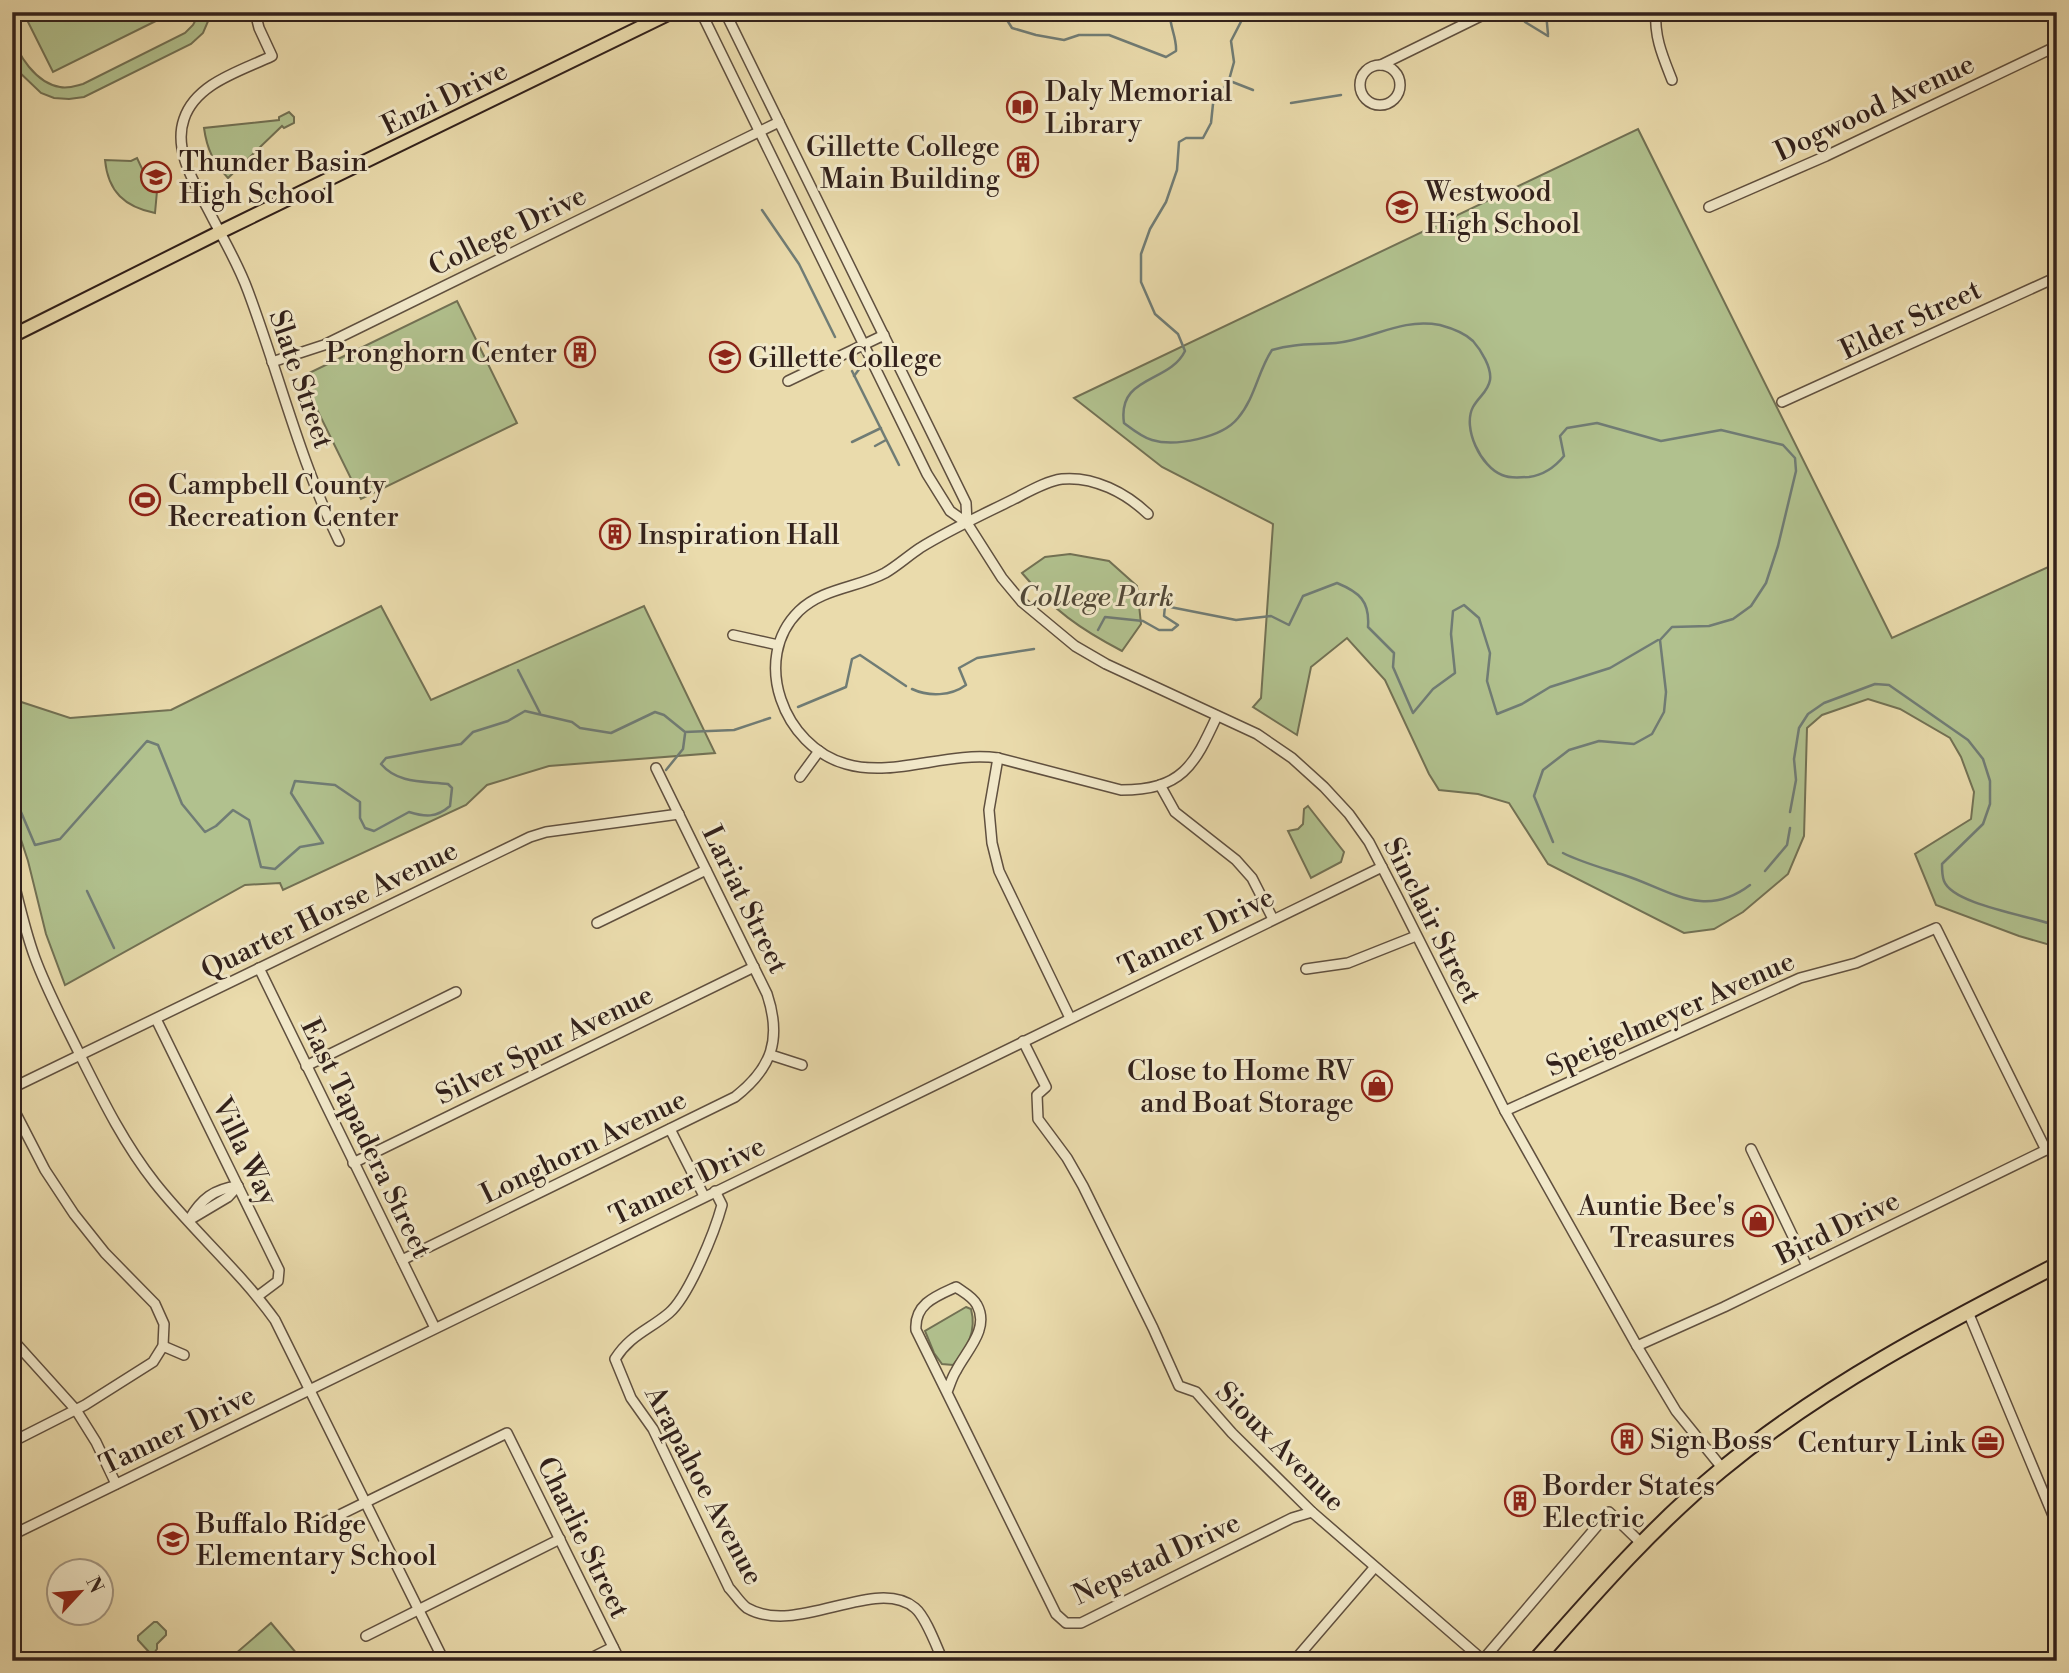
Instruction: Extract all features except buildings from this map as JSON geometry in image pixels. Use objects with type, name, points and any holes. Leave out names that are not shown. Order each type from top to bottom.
[{"type":"highway","points":[[1535,1661],[1641,1543],[1723,1469],[1844,1381],[2057,1265]]},
{"type":"main road","name":"Enzi Drive","points":[[12,336],[672,12]]},
{"type":"street","name":"Slate Street","points":[[255,12],[272,56],[206,89],[194,101],[184,119],[181,137],[183,153],[247,288],[316,494],[339,541]]},
{"type":"street","name":"Sinclair Street","points":[[701,12],[927,474],[950,511],[967,523],[1002,578],[1022,602],[1075,646],[1106,664],[1257,734],[1292,758],[1349,814],[1369,842],[1504,1111],[1637,1346],[1676,1411],[1723,1469]]},
{"type":"street","name":"Sinclair Street","points":[[726,12],[966,503],[967,523]]},
{"type":"street","points":[[1381,65],[1394,70],[1401,82],[1398,96],[1381,105],[1364,97],[1360,84],[1364,72],[1489,12]]},
{"type":"street","points":[[1656,12],[1655,29],[1659,47],[1672,80]]},
{"type":"street","name":"Dogwood Avenue","points":[[1709,206],[1838,150],[2057,46]]},
{"type":"street","name":"College Drive","points":[[272,362],[324,345],[779,122]]},
{"type":"street","name":"Elder Street","points":[[1782,401],[2057,277]]},
{"type":"street","points":[[788,381],[884,335]]},
{"type":"street","points":[[1148,514],[1132,499],[1101,484],[1061,479],[1041,486],[918,549],[869,581],[836,589],[816,598],[798,612],[778,645],[775,680],[781,702],[790,721],[804,740],[844,764],[867,768],[981,755],[1121,790],[1141,790],[1160,785],[1180,775],[1193,763],[1217,716]]},
{"type":"street","points":[[733,635],[778,645]]},
{"type":"street","points":[[800,778],[819,751]]},
{"type":"street","points":[[998,758],[989,810],[992,843],[999,871],[1070,1018]]},
{"type":"street","name":"Lariat Street","points":[[656,768],[754,967],[773,1013],[771,1055]]},
{"type":"street","points":[[1160,785],[1175,812],[1236,860],[1252,878],[1273,919]]},
{"type":"street","name":"Quarter Horse Avenue","points":[[12,1088],[530,837],[546,832],[679,814]]},
{"type":"street","name":"Tanner Drive","points":[[12,1535],[1381,867]]},
{"type":"street","points":[[597,923],[706,870]]},
{"type":"street","points":[[12,875],[35,959],[111,1117],[132,1152],[157,1185],[258,1296],[282,1331],[444,1661]]},
{"type":"street","name":"Speigelmeyer Avenue","points":[[1504,1111],[1800,978],[1856,963],[1936,928],[2046,1150]]},
{"type":"street","points":[[1306,969],[1348,963],[1416,936]]},
{"type":"street","name":"Silver Spur Avenue","points":[[354,1163],[754,967]]},
{"type":"street","name":"East Tapadera Street","points":[[259,968],[435,1328]]},
{"type":"street","points":[[306,1066],[456,992]]},
{"type":"street","name":"Villa Way","points":[[156,1019],[279,1270],[278,1281],[258,1296]]},
{"type":"street","name":"Sioux Avenue","points":[[1023,1041],[1046,1087],[1037,1095],[1038,1118],[1067,1158],[1083,1186],[1179,1386],[1196,1392],[1232,1433],[1312,1512],[1483,1660]]},
{"type":"street","points":[[771,1055],[802,1065]]},
{"type":"street","name":"Longhorn Avenue","points":[[402,1260],[735,1097],[748,1086],[771,1055]]},
{"type":"street","points":[[12,1106],[45,1170],[74,1214],[105,1253],[155,1304],[164,1324],[163,1346],[153,1362],[76,1410],[12,1441]]},
{"type":"street","points":[[670,1129],[704,1196]]},
{"type":"street","points":[[1751,1149],[1807,1266]]},
{"type":"street","name":"Bird Drive","points":[[1637,1346],[1724,1307],[2046,1150],[2057,1149]]},
{"type":"street","points":[[189,1220],[228,1197],[238,1186]]},
{"type":"street","name":"Arapahoe Avenue","points":[[715,1191],[722,1205],[715,1232],[690,1282],[672,1311],[624,1344],[615,1359],[631,1398],[653,1429],[729,1588],[745,1606],[761,1614],[791,1617],[835,1605],[876,1598],[903,1601],[917,1610],[943,1661]]},
{"type":"street","name":"Nepstad Drive","points":[[947,1392],[980,1327],[976,1302],[956,1287],[922,1306],[915,1320],[916,1330],[1056,1614],[1066,1623],[1080,1623],[1292,1518],[1312,1512]]},
{"type":"street","points":[[1968,1312],[2057,1525]]},
{"type":"street","points":[[12,1339],[76,1410],[96,1442],[116,1484]]},
{"type":"street","points":[[163,1346],[184,1355]]},
{"type":"street","name":"Charlie Street","points":[[366,1502],[508,1433],[620,1661]]},
{"type":"street","points":[[313,1528],[366,1502]]},
{"type":"street","points":[[1483,1660],[1609,1512],[1641,1543]]},
{"type":"street","points":[[366,1636],[561,1539]]},
{"type":"street","points":[[1294,1661],[1374,1568]]},
{"type":"street","points":[[585,1661],[613,1647]]},
{"type":"green space","points":[[23,12],[174,12],[53,72]]},
{"type":"green space","points":[[200,12],[212,12],[203,33],[191,44],[84,97],[54,98],[41,93],[12,64],[12,33],[23,59],[43,80],[63,88],[83,84],[185,33]]},
{"type":"green space","points":[[289,112],[294,117],[294,123],[284,128],[282,126],[228,178],[212,156],[204,128],[279,120],[279,117]]},
{"type":"green space","points":[[1638,129],[1892,638],[2057,563],[2057,947],[1936,905],[1915,854],[1971,819],[1974,792],[1961,757],[1950,738],[1900,709],[1868,699],[1822,715],[1807,728],[1804,836],[1788,874],[1743,912],[1714,929],[1684,933],[1548,864],[1509,803],[1478,794],[1439,790],[1385,680],[1347,638],[1311,667],[1297,735],[1253,707],[1261,698],[1273,524],[1162,467],[1074,398]]},
{"type":"green space","points":[[137,158],[144,173],[158,180],[155,213],[127,202],[110,181],[105,160],[131,161]]},
{"type":"green space","points":[[457,301],[517,423],[361,499],[301,377]]},
{"type":"green space","name":"College Park","points":[[1070,554],[1109,561],[1137,586],[1141,624],[1122,651],[1068,618],[1022,573],[1045,557]]},
{"type":"green space","points":[[381,606],[431,700],[644,606],[715,753],[549,766],[487,785],[466,805],[283,890],[280,883],[245,885],[65,985],[46,934],[28,861],[12,812],[12,699],[70,718],[171,710]]},
{"type":"green space","points":[[1308,806],[1344,852],[1341,862],[1311,878],[1288,831],[1298,829],[1303,824],[1304,809]]},
{"type":"green space","points":[[966,1307],[971,1309],[973,1317],[970,1339],[953,1365],[942,1364],[925,1331]]},
{"type":"green space","points":[[154,1622],[166,1631],[166,1635],[157,1644],[154,1653],[149,1652],[138,1640],[138,1636]]},
{"type":"green space","points":[[271,1623],[303,1661],[227,1661]]},
{"type":"waterway","points":[[1002,12],[1012,28],[1036,35],[1064,40],[1079,35],[1109,35],[1166,57],[1176,51],[1170,12]]},
{"type":"waterway","points":[[1246,12],[1231,41],[1234,62],[1229,80],[1213,104],[1211,123],[1203,138],[1186,138],[1179,142],[1177,170],[1166,202],[1150,229],[1141,254],[1141,282],[1155,314],[1178,334],[1185,351],[1177,362],[1128,396],[1124,407],[1124,423],[1137,433],[1162,442],[1210,436],[1231,425],[1244,410],[1272,350],[1296,345],[1350,341],[1412,324],[1425,324],[1440,325],[1458,331],[1473,341],[1485,359],[1490,380],[1473,407],[1470,425],[1481,456],[1494,471],[1505,476],[1529,477],[1549,470],[1564,456],[1560,436],[1567,428],[1597,423],[1661,441],[1721,430],[1783,445],[1795,458],[1796,471],[1778,546],[1766,583],[1751,606],[1733,619],[1709,626],[1672,627],[1660,640],[1666,692],[1664,712],[1652,734],[1634,744],[1599,741],[1569,750],[1543,770],[1534,796],[1553,842]]},
{"type":"waterway","points":[[1546,13],[1548,34]]},
{"type":"waterway","points":[[1525,22],[1548,36]]},
{"type":"waterway","points":[[1230,81],[1253,90]]},
{"type":"waterway","points":[[1291,103],[1341,95]]},
{"type":"waterway","points":[[762,210],[799,264],[835,337]]},
{"type":"waterway","points":[[854,376],[860,368]]},
{"type":"waterway","points":[[852,371],[899,465]]},
{"type":"waterway","points":[[852,442],[881,428]]},
{"type":"waterway","points":[[875,446],[886,440]]},
{"type":"waterway","points":[[1098,630],[1105,617],[1143,621],[1159,630],[1172,630],[1178,625],[1164,616],[1165,606],[1236,620],[1271,616],[1289,625],[1303,596],[1337,583],[1357,594],[1365,604],[1368,627],[1394,653],[1393,667],[1413,713],[1433,689],[1455,673],[1451,634],[1453,611],[1464,605],[1479,618],[1490,653],[1487,681],[1497,714],[1522,704],[1550,687],[1610,668],[1658,640]]},
{"type":"waterway","points":[[912,689],[933,694],[954,691],[966,685],[959,668],[977,658],[1034,649]]},
{"type":"waterway","points":[[798,707],[846,687],[852,659],[860,655],[906,686]]},
{"type":"waterway","points":[[518,670],[540,713]]},
{"type":"waterway","points":[[1790,812],[1796,780],[1794,759],[1799,728],[1808,714],[1824,703],[1875,684],[1889,685],[1968,740],[1983,759],[1990,781],[1990,804],[1983,824],[1942,864],[1944,881],[1950,889],[1977,903],[2057,926]]},
{"type":"waterway","points":[[21,812],[35,845],[60,839],[147,741],[158,745],[182,804],[205,832],[233,810],[249,820],[261,867],[275,869],[300,847],[323,843],[291,793],[295,781],[335,785],[360,802],[360,818],[365,828],[374,831],[409,812],[430,815],[440,813],[450,806],[452,788],[448,784],[395,775],[381,764],[386,758],[461,744],[473,732],[508,721],[525,711],[572,722],[580,728],[611,733],[655,712],[664,715],[685,732],[734,730],[770,718]]},
{"type":"waterway","points":[[666,770],[683,749],[685,734]]},
{"type":"waterway","points":[[1765,871],[1787,845],[1790,828]]},
{"type":"waterway","points":[[1563,853],[1687,899],[1717,900],[1750,885]]},
{"type":"waterway","points":[[87,891],[114,948]]},
{"type":"place","name":"Daly Memorial Library","points":[[1022,107]]},
{"type":"place","name":"Gillette College Main Building","points":[[1023,162]]},
{"type":"place","name":"Thunder Basin High School","points":[[156,177]]},
{"type":"place","name":"Westwood High School","points":[[1402,207]]},
{"type":"place","name":"Pronghorn Center","points":[[580,352]]},
{"type":"place","name":"Gillette College","points":[[725,357]]},
{"type":"place","name":"Campbell County Recreation Center","points":[[145,500]]},
{"type":"place","name":"Inspiration Hall","points":[[615,534]]},
{"type":"place","name":"Close to Home RV and Boat Storage","points":[[1377,1086]]},
{"type":"place","name":"Auntie Bee's Treasures","points":[[1758,1221]]},
{"type":"place","name":"Sign Boss","points":[[1627,1439]]},
{"type":"place","name":"Century Link","points":[[1988,1442]]},
{"type":"place","name":"Border States Electric","points":[[1520,1501]]},
{"type":"place","name":"Buffalo Ridge Elementary School","points":[[173,1539]]}]
